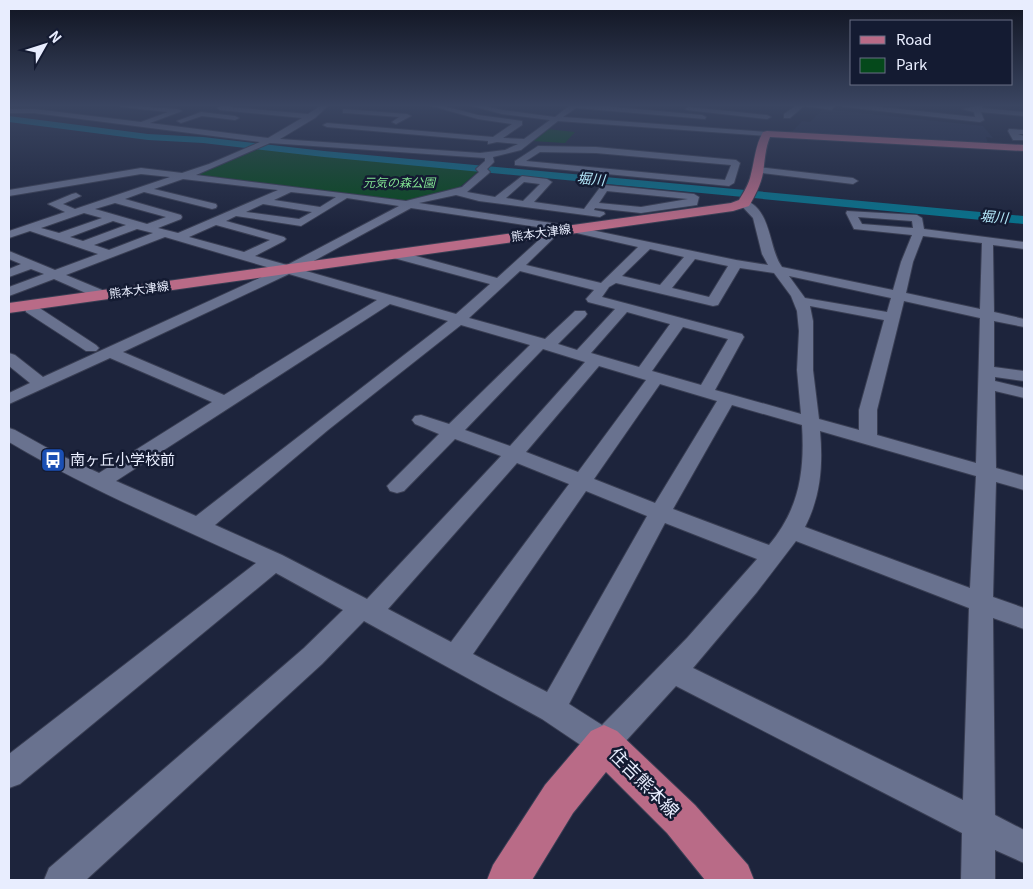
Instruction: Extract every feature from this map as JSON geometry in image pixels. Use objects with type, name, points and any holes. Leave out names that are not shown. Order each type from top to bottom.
[{"type":"main road","points":[[747,197],[757,170],[757,158],[762,146]]},
{"type":"main road","points":[[996,146],[1024,148]]},
{"type":"main road","name":"熊本大津線","points":[[9,308],[627,222],[671,211],[733,207],[747,197]]},
{"type":"main road","name":"住吉熊本線","points":[[508,880],[559,799],[604,744],[681,819],[733,880]]},
{"type":"street","points":[[9,235],[185,177],[256,146]]},
{"type":"street","points":[[362,146],[453,155],[489,156],[507,152],[517,146]]},
{"type":"street","points":[[453,155],[463,146]]},
{"type":"street","points":[[614,146],[644,151],[736,163],[729,183],[518,163],[538,149],[644,151],[757,158]]},
{"type":"street","points":[[626,173],[644,151]]},
{"type":"street","points":[[532,153],[733,172]]},
{"type":"street","points":[[9,399],[289,269],[406,205],[423,198],[465,190],[485,172],[481,169],[490,162],[489,156]]},
{"type":"street","points":[[757,170],[853,181]]},
{"type":"street","points":[[14,192],[134,171],[369,198],[572,229],[736,264],[898,295],[1024,323]]},
{"type":"street","points":[[799,188],[801,175]]},
{"type":"street","points":[[201,179],[187,184],[234,193],[258,186]]},
{"type":"street","points":[[498,200],[522,179],[547,182],[528,203]]},
{"type":"street","points":[[834,179],[836,191]]},
{"type":"street","points":[[456,192],[498,200],[528,203],[589,208],[671,211],[693,203],[694,197],[604,188],[589,208]]},
{"type":"street","points":[[145,190],[212,206]]},
{"type":"street","points":[[179,238],[288,190]]},
{"type":"street","points":[[9,204],[26,198],[14,192]]},
{"type":"street","points":[[599,195],[651,200],[671,211]]},
{"type":"street","points":[[76,196],[53,204],[165,233],[705,392],[1024,483]]},
{"type":"street","points":[[235,213],[301,223],[343,196]]},
{"type":"street","points":[[9,434],[53,460],[274,561],[552,709],[604,744],[672,671],[773,556],[803,508],[811,475],[811,422],[805,369],[806,327],[800,301],[792,286],[778,271],[768,256],[762,224],[747,197]]},
{"type":"street","points":[[83,245],[177,217],[117,200]]},
{"type":"street","points":[[263,201],[322,210]]},
{"type":"street","points":[[589,208],[627,222]]},
{"type":"street","points":[[868,437],[868,410],[907,262],[919,232],[917,218],[851,213],[858,227],[919,232],[1024,245]]},
{"type":"street","points":[[59,237],[112,218]]},
{"type":"street","points":[[215,221],[280,239],[244,257]]},
{"type":"street","points":[[609,224],[648,232],[646,234],[702,245]]},
{"type":"street","points":[[31,228],[110,254]]},
{"type":"street","points":[[199,526],[322,426],[459,319],[556,231]]},
{"type":"street","points":[[9,292],[165,233]]},
{"type":"street","points":[[978,880],[981,603],[986,472],[988,241]]},
{"type":"street","points":[[646,245],[593,299],[738,338],[705,392]]},
{"type":"street","points":[[422,250],[603,288]]},
{"type":"street","points":[[394,254],[499,282]]},
{"type":"street","points":[[663,290],[693,254]]},
{"type":"street","points":[[9,255],[102,295]]},
{"type":"street","points":[[612,278],[713,302],[736,264]]},
{"type":"street","points":[[9,273],[31,265]]},
{"type":"street","points":[[99,482],[389,298]]},
{"type":"street","points":[[800,301],[837,306],[893,318]]},
{"type":"street","points":[[31,305],[31,309],[91,348]]},
{"type":"street","points":[[60,880],[366,609],[513,455],[624,307]]},
{"type":"street","points":[[397,486],[545,344],[580,314]]},
{"type":"street","points":[[455,658],[582,482],[650,375],[680,322]]},
{"type":"street","points":[[110,352],[227,402]]},
{"type":"street","points":[[9,358],[42,384]]},
{"type":"street","points":[[986,378],[999,371],[1024,376]]},
{"type":"street","points":[[986,378],[1024,393]]},
{"type":"street","points":[[552,709],[660,513],[727,398]]},
{"type":"street","points":[[421,420],[773,556]]},
{"type":"street","points":[[791,530],[1024,618]]},
{"type":"street","points":[[9,773],[274,561]]},
{"type":"street","points":[[672,671],[1024,847]]},
{"type":"green space","name":"元気の森公園","points":[[259,149],[481,169],[455,191],[405,204],[191,177]]},
{"type":"waterway","name":"堀川","points":[[259,146],[1024,220]]},
{"type":"place","name":"南ヶ丘小学校前","points":[[53,460]]}]
